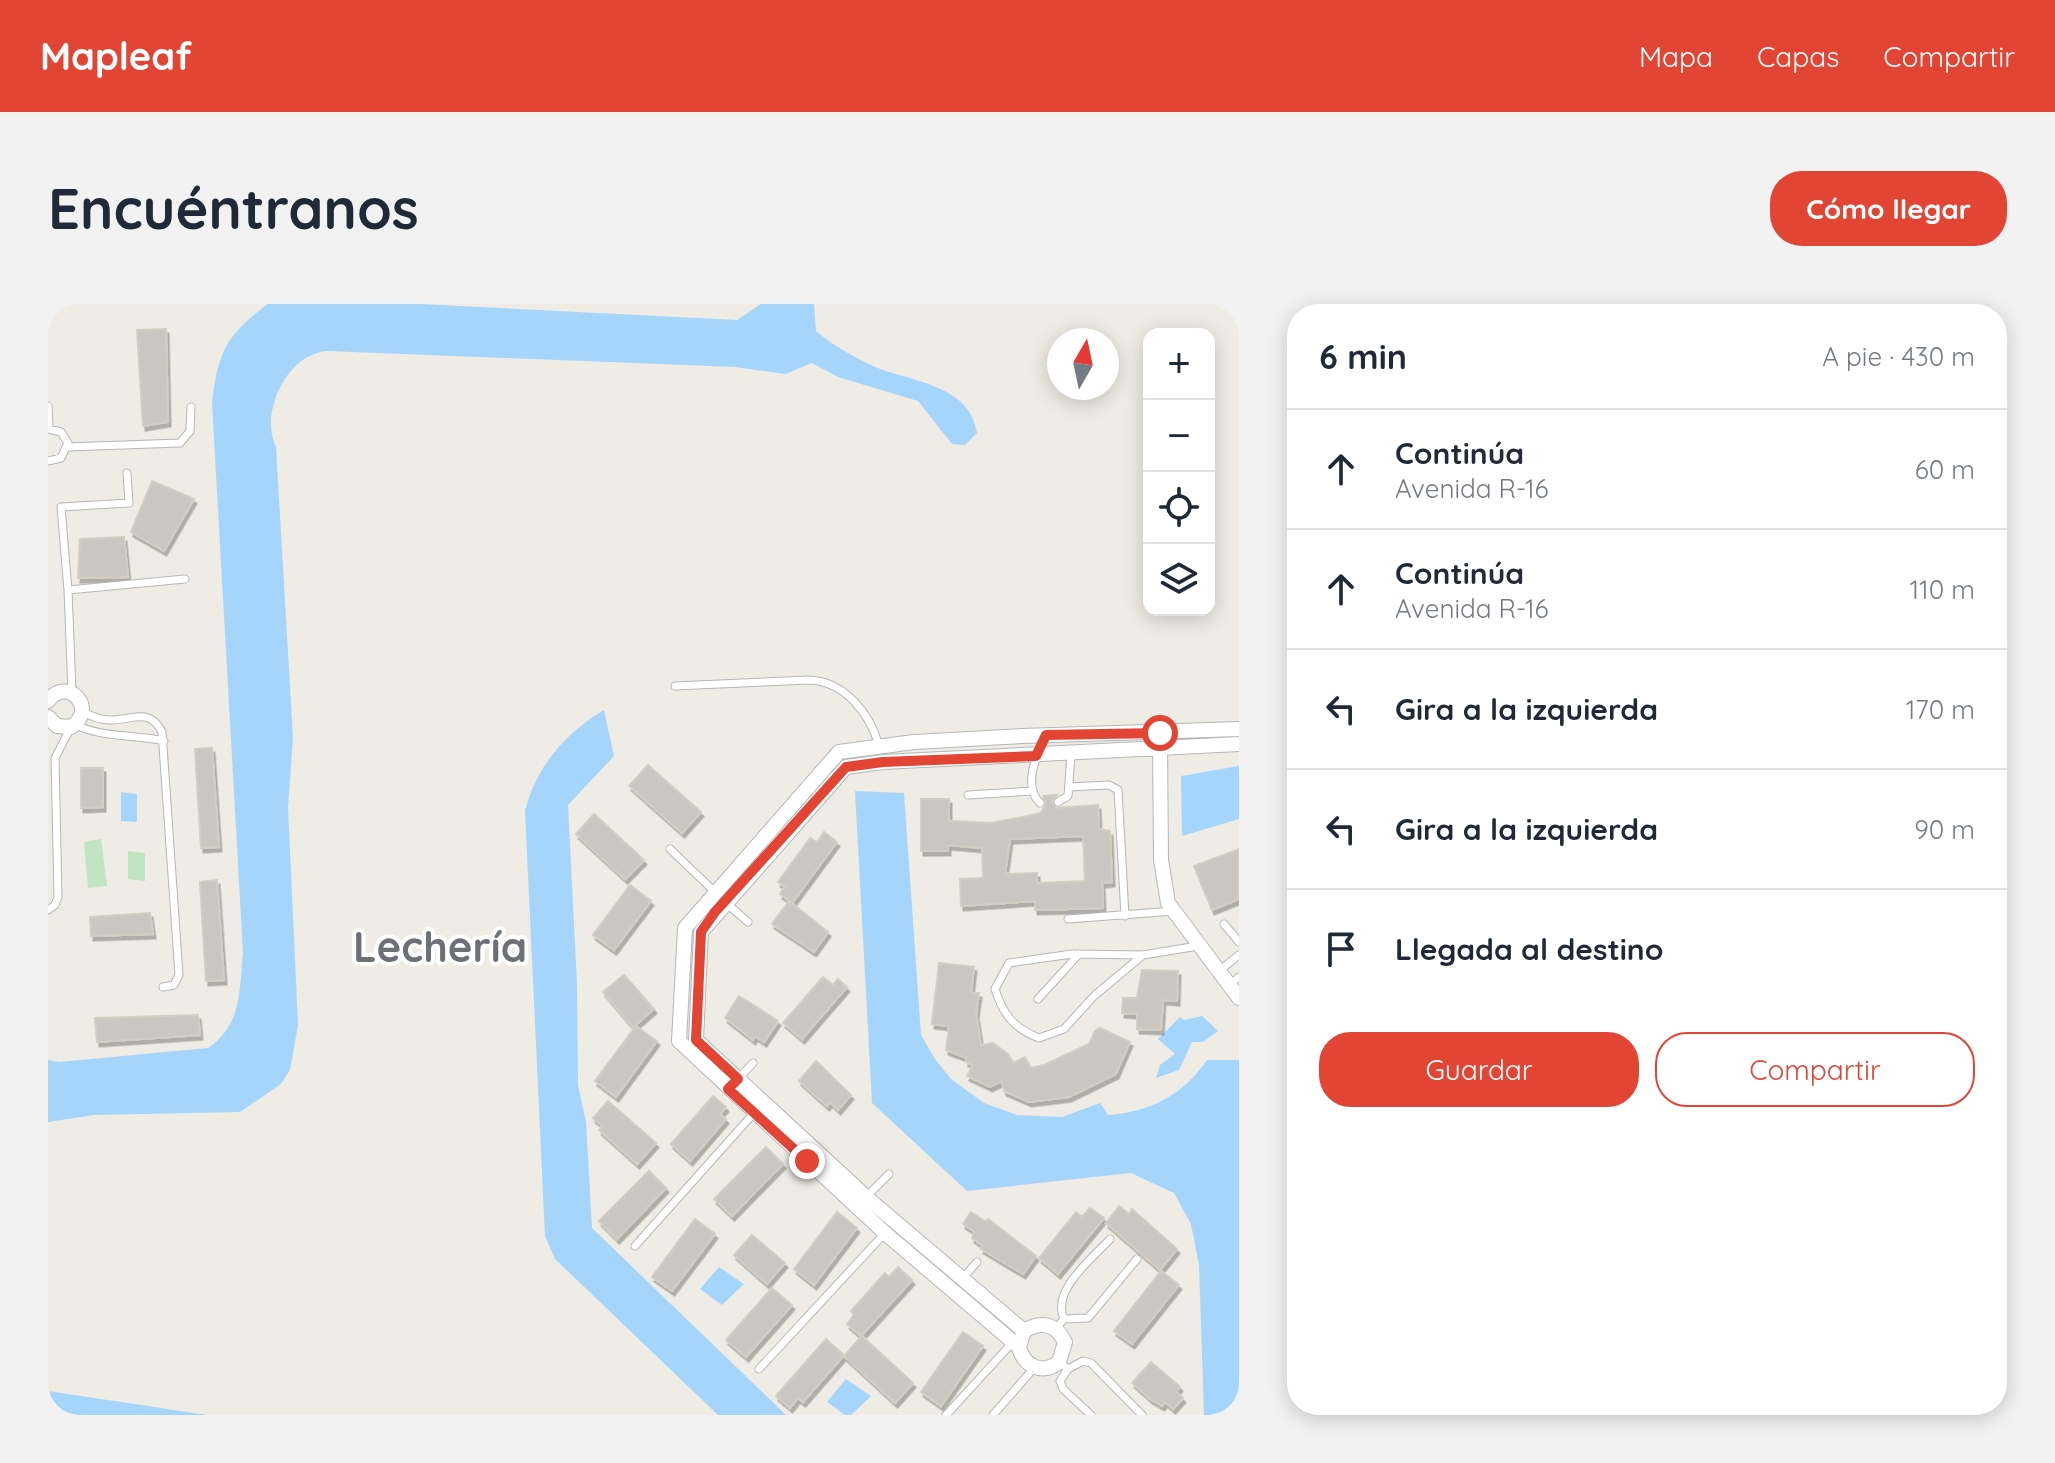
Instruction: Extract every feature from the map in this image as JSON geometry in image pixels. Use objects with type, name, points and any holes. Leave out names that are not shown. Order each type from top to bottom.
[{"type":"street","points":[[48,701],[57,692],[72,692],[82,702],[77,721],[62,728],[49,723]]},
{"type":"street","points":[[720,897],[839,752],[879,746],[1046,735],[1239,729]]},
{"type":"street","points":[[1160,733],[1163,883],[1174,911],[1217,971],[1234,981],[1239,998]]},
{"type":"street","points":[[1016,1345],[1024,1331],[1041,1324],[1060,1324],[1065,1342],[1064,1366],[1045,1370],[1034,1368],[1016,1345],[956,1285],[733,1084],[679,1041],[685,928],[720,897],[846,767],[883,762],[1161,751],[1239,744]]},
{"type":"street","points":[[839,752],[846,767]]},
{"type":"street","points":[[733,1084],[754,1113],[824,1167]]},
{"type":"street","points":[[861,1202],[885,1233],[1024,1331]]},
{"type":"lane","points":[[48,406],[49,429],[64,435],[67,447],[61,458],[48,461]]},
{"type":"lane","points":[[67,447],[180,443],[190,431],[191,407]]},
{"type":"lane","points":[[72,692],[61,507],[129,503],[127,473]]},
{"type":"lane","points":[[68,590],[185,579]]},
{"type":"lane","points":[[675,686],[823,681],[842,690],[854,701],[872,727],[879,746]]},
{"type":"lane","points":[[77,721],[144,716],[159,726],[164,741],[179,975],[174,985],[163,987]]},
{"type":"lane","points":[[77,721],[90,732],[126,733],[164,741]]},
{"type":"lane","points":[[48,910],[55,905],[58,890],[55,758],[77,721]]},
{"type":"lane","points":[[1040,803],[1033,791],[1036,756],[1046,735]]},
{"type":"lane","points":[[1058,802],[1068,796],[1071,754]]},
{"type":"lane","points":[[1069,787],[1109,785],[1118,790],[1125,916]]},
{"type":"lane","points":[[968,795],[1033,791]]},
{"type":"lane","points":[[670,849],[748,922]]},
{"type":"lane","points":[[1068,919],[1174,911]]},
{"type":"lane","points":[[1224,924],[1239,942]]},
{"type":"lane","points":[[1143,955],[1094,996],[1064,1029],[1039,1038],[1019,1031],[1002,1010],[995,989],[1001,972],[1009,963],[1079,954],[1143,955],[1198,946]]},
{"type":"lane","points":[[1038,999],[1079,954]]},
{"type":"lane","points":[[1217,971],[1239,955]]},
{"type":"lane","points":[[733,1084],[753,1063]]},
{"type":"lane","points":[[635,1246],[754,1113]]},
{"type":"lane","points":[[861,1202],[889,1174]]},
{"type":"lane","points":[[759,1369],[885,1233]]},
{"type":"lane","points":[[1110,1239],[1063,1293],[1060,1324],[1088,1318],[1137,1259]]},
{"type":"lane","points":[[956,1285],[977,1262]]},
{"type":"lane","points":[[946,1415],[1016,1345]]},
{"type":"lane","points":[[1091,1415],[1063,1389],[1060,1381],[1064,1366],[1088,1361],[1142,1415]]},
{"type":"lane","points":[[993,1415],[1034,1368]]},
{"type":"green space","points":[[101,839],[107,886],[88,888],[84,842]]},
{"type":"green space","points":[[128,851],[145,853],[145,881],[128,879]]},
{"type":"water","points":[[268,304],[419,304],[737,320],[761,304],[814,304],[816,331],[868,364],[928,384],[955,397],[973,418],[977,433],[965,445],[952,444],[918,401],[838,377],[812,363],[785,374],[735,367],[336,351],[307,357],[286,377],[278,390],[271,420],[276,447],[293,738],[288,807],[298,1025],[290,1070],[281,1084],[240,1112],[94,1115],[48,1122],[48,1060],[59,1062],[208,1048],[227,1029],[237,1006],[243,953],[212,403],[217,370],[226,346],[242,325]]},
{"type":"water","points":[[604,710],[614,756],[568,805],[577,983],[578,1085],[586,1122],[592,1228],[786,1415],[718,1415],[555,1259],[545,1236],[525,811],[536,780],[554,753],[577,729]]},
{"type":"water","points":[[1239,766],[1239,819],[1182,836],[1181,776]]},
{"type":"water","points":[[855,791],[904,793],[921,1035],[951,1079],[984,1103],[1017,1115],[1062,1117],[1100,1103],[1108,1115],[1123,1113],[1164,1100],[1187,1083],[1207,1060],[1239,1060],[1239,1415],[1204,1415],[1199,1265],[1191,1224],[1174,1193],[1131,1173],[967,1191],[872,1103]]},
{"type":"water","points":[[121,792],[137,794],[137,822],[121,821]]},
{"type":"water","points":[[1202,1016],[1218,1031],[1203,1042],[1192,1042],[1179,1070],[1156,1078],[1160,1065],[1175,1054],[1158,1039],[1180,1017],[1184,1020]]},
{"type":"water","points":[[719,1267],[744,1284],[722,1305],[700,1289]]},
{"type":"water","points":[[846,1379],[871,1396],[851,1415],[845,1415],[827,1402]]},
{"type":"water","points":[[48,1391],[207,1415],[48,1415]]},
{"type":"building","points":[[166,329],[168,422],[143,426],[137,330]]},
{"type":"building","points":[[152,481],[194,499],[164,551],[131,532]]},
{"type":"building","points":[[124,537],[128,577],[78,578],[80,539]]},
{"type":"building","points":[[212,748],[219,847],[201,848],[195,749]]},
{"type":"building","points":[[648,765],[701,812],[682,833],[629,786]]},
{"type":"building","points":[[81,768],[103,768],[103,807],[81,808]]},
{"type":"building","points":[[1057,795],[1052,801],[1056,808],[1098,805],[1099,829],[1110,831],[1112,882],[1102,883],[1103,908],[1035,910],[1035,901],[961,906],[960,879],[983,878],[982,848],[948,845],[948,851],[921,851],[921,799],[949,799],[949,821],[992,823],[1041,813],[1046,803],[1043,796]],"holes":[[[1083,836],[1085,881],[1037,883],[1037,873],[1005,874],[1010,839]]]},
{"type":"building","points":[[594,814],[644,860],[625,879],[576,834]]},
{"type":"building","points":[[824,832],[837,842],[792,903],[780,894],[785,887],[778,882],[810,838],[817,842]]},
{"type":"building","points":[[1239,849],[1239,899],[1212,910],[1194,866]]},
{"type":"building","points":[[217,880],[224,980],[206,981],[200,882]]},
{"type":"building","points":[[630,885],[651,901],[614,950],[593,935]]},
{"type":"building","points":[[789,901],[828,932],[814,952],[772,924]]},
{"type":"building","points":[[150,913],[153,934],[91,936],[90,917]]},
{"type":"building","points":[[939,963],[974,967],[971,993],[979,993],[976,1014],[981,1045],[993,1043],[1008,1054],[1013,1063],[1025,1057],[1030,1068],[1044,1065],[1089,1044],[1095,1031],[1100,1028],[1130,1042],[1116,1074],[1069,1097],[1029,1102],[1004,1091],[1002,1081],[990,1087],[967,1076],[973,1065],[966,1062],[967,1058],[946,1050],[949,1026],[932,1024]]},
{"type":"building","points":[[1142,970],[1178,971],[1177,1001],[1163,1000],[1161,1030],[1137,1029],[1137,1014],[1122,1013],[1123,998],[1137,998]]},
{"type":"building","points":[[624,975],[654,1009],[633,1027],[603,992]]},
{"type":"building","points":[[823,977],[833,985],[838,979],[847,987],[802,1039],[783,1023]]},
{"type":"building","points":[[739,996],[778,1021],[764,1042],[755,1036],[753,1040],[725,1018]]},
{"type":"building","points":[[198,1015],[200,1035],[97,1042],[95,1018]]},
{"type":"building","points":[[636,1026],[657,1041],[616,1097],[595,1081]]},
{"type":"building","points":[[816,1061],[851,1095],[838,1110],[830,1102],[827,1106],[799,1081]]},
{"type":"building","points":[[713,1096],[726,1107],[720,1114],[726,1119],[690,1161],[671,1144]]},
{"type":"building","points":[[608,1101],[656,1143],[637,1164],[599,1130],[603,1126],[593,1118]]},
{"type":"building","points":[[766,1147],[783,1164],[732,1216],[714,1199]]},
{"type":"building","points":[[649,1171],[666,1188],[617,1239],[599,1221]]},
{"type":"building","points":[[1119,1206],[1129,1214],[1132,1209],[1177,1249],[1160,1270],[1106,1223]]},
{"type":"building","points":[[1090,1208],[1104,1218],[1058,1274],[1039,1258],[1076,1212],[1082,1217]]},
{"type":"building","points":[[837,1212],[857,1228],[814,1285],[794,1269]]},
{"type":"building","points":[[971,1212],[986,1222],[988,1219],[1036,1256],[1023,1274],[981,1249],[983,1246],[972,1238],[975,1232],[963,1224]]},
{"type":"building","points":[[695,1219],[715,1234],[672,1291],[652,1277]]},
{"type":"building","points":[[752,1235],[785,1263],[767,1284],[734,1255]]},
{"type":"building","points":[[898,1267],[912,1280],[861,1336],[847,1324],[854,1315],[851,1311],[885,1273],[889,1277]]},
{"type":"building","points":[[1161,1271],[1179,1285],[1132,1344],[1114,1331]]},
{"type":"building","points":[[772,1288],[792,1305],[746,1357],[726,1340]]},
{"type":"building","points":[[963,1332],[983,1346],[941,1406],[921,1392]]},
{"type":"building","points":[[862,1336],[913,1383],[895,1403],[844,1356]]},
{"type":"building","points":[[826,1339],[844,1355],[803,1402],[798,1398],[790,1408],[776,1396]]},
{"type":"building","points":[[1151,1362],[1180,1387],[1176,1392],[1183,1398],[1173,1409],[1165,1402],[1162,1406],[1150,1399],[1132,1383]]},
{"type":"district","name":"Lechería","points":[[440,946]]},
{"type":"route","points":[[807,1161],[728,1089],[738,1079],[696,1040],[701,932],[715,912],[846,767],[883,762],[1036,756],[1046,735],[1160,733]]}]
